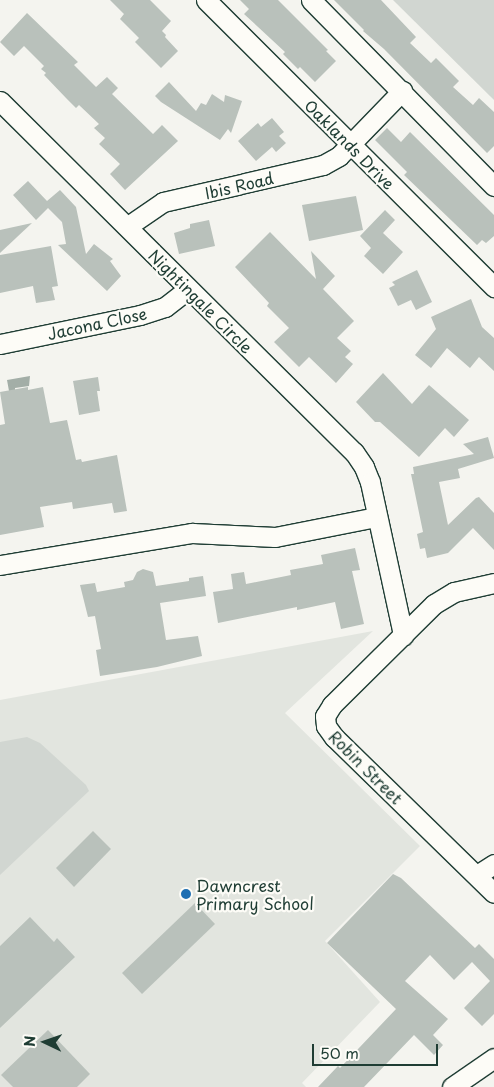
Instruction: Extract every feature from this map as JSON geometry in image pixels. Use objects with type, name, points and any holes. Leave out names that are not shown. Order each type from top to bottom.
[{"type":"street","name":"Oaklands Drive","points":[[206,0],[494,287]]},
{"type":"street","points":[[311,0],[494,186]]},
{"type":"street","name":"Ibis Road","points":[[128,226],[163,202],[323,166],[339,156],[402,91]]},
{"type":"street","name":"Nightingale Circle","points":[[0,101],[354,452],[364,467],[370,482],[376,517],[403,635]]},
{"type":"street","name":"Jacona Close","points":[[0,344],[140,315],[165,307],[188,289]]},
{"type":"street","points":[[0,564],[192,533],[276,537],[376,517]]},
{"type":"street","points":[[403,635],[434,604],[454,592],[494,583]]},
{"type":"street","name":"Robin Street","points":[[403,635],[332,704],[325,716],[326,726],[334,737],[494,893]]},
{"type":"street","points":[[477,875],[494,864]]},
{"type":"street","points":[[452,1087],[494,1058]]},
{"type":"shaded area","points":[[393,0],[494,0],[494,100]]},
{"type":"shaded area","points":[[30,376],[29,386],[9,391],[7,380]]},
{"type":"shaded area","name":"Dawncrest Primary School","points":[[373,631],[285,713],[420,846],[325,941],[380,1002],[302,1083],[306,1087],[0,1087],[0,700]]},
{"type":"shaded area","points":[[27,737],[40,743],[86,785],[89,791],[0,875],[0,742]]},
{"type":"building","points":[[110,0],[150,0],[171,21],[162,31],[178,51],[161,68],[135,42],[139,38],[120,19],[124,14]]},
{"type":"building","points":[[240,0],[278,0],[328,50],[326,51],[336,61],[315,82],[300,67],[298,69],[283,54],[285,52],[244,14],[249,9]]},
{"type":"building","points":[[334,0],[381,0],[416,37],[410,43],[431,63],[436,58],[459,81],[453,87],[473,105],[479,98],[494,112],[494,146],[487,153]]},
{"type":"building","points":[[27,13],[78,62],[74,65],[96,87],[107,77],[118,88],[112,94],[153,134],[162,125],[178,141],[125,190],[110,174],[120,164],[99,144],[105,138],[94,128],[99,124],[79,105],[76,108],[66,98],[44,75],[46,73],[41,69],[44,66],[24,46],[14,56],[0,42]]},
{"type":"building","points":[[169,82],[196,111],[201,103],[206,105],[212,94],[224,102],[225,95],[242,101],[231,133],[228,129],[220,140],[161,102],[155,96]]},
{"type":"building","points":[[272,118],[284,132],[279,136],[286,143],[276,152],[272,147],[256,161],[238,141],[258,123],[261,127]]},
{"type":"building","points":[[387,128],[401,142],[410,132],[494,215],[494,236],[486,243],[482,240],[477,245],[404,175],[407,172],[375,140]]},
{"type":"building","points":[[28,181],[47,201],[60,190],[76,207],[86,254],[94,244],[113,259],[110,261],[121,276],[107,291],[58,245],[66,244],[62,222],[48,208],[36,220],[13,195]]},
{"type":"building","points":[[356,196],[363,230],[309,241],[302,205]]},
{"type":"building","points":[[385,210],[395,220],[383,233],[403,252],[383,274],[364,256],[371,248],[360,236]]},
{"type":"building","points":[[209,220],[215,246],[179,254],[174,233],[190,228],[190,224]]},
{"type":"building","points":[[32,223],[0,253],[0,230]]},
{"type":"building","points":[[270,232],[316,279],[311,251],[335,276],[323,289],[354,321],[337,338],[351,351],[345,357],[353,364],[336,383],[309,357],[299,367],[274,342],[289,328],[267,306],[269,303],[235,267]]},
{"type":"building","points":[[51,246],[58,286],[52,287],[55,300],[36,303],[33,286],[0,293],[0,255]]},
{"type":"building","points":[[417,270],[432,302],[416,310],[411,300],[398,306],[389,288],[395,285],[392,282]]},
{"type":"building","points":[[471,299],[482,327],[494,338],[494,371],[479,357],[470,368],[447,348],[431,368],[415,355],[436,329],[431,317]]},
{"type":"building","points":[[383,373],[412,404],[429,385],[469,420],[454,437],[445,428],[419,457],[380,422],[375,422],[356,402]]},
{"type":"building","points":[[98,377],[100,391],[97,391],[100,411],[79,415],[73,381]]},
{"type":"building","points":[[28,387],[28,390],[43,387],[50,423],[67,420],[76,460],[81,459],[82,462],[117,455],[127,511],[114,513],[112,503],[73,509],[72,502],[40,507],[44,527],[0,535],[0,425],[5,424],[0,392]]},
{"type":"building","points":[[488,437],[494,458],[458,469],[460,478],[439,482],[448,525],[479,497],[494,513],[494,550],[473,528],[448,553],[427,558],[425,548],[420,549],[417,534],[423,532],[411,474],[414,474],[413,467],[474,454],[463,444]]},
{"type":"building","points":[[355,548],[360,570],[352,571],[364,624],[341,629],[335,602],[297,610],[297,607],[218,623],[213,592],[233,589],[231,574],[244,572],[246,584],[291,575],[290,570],[323,564],[321,555]]},
{"type":"building","points":[[143,569],[153,572],[156,586],[189,581],[189,578],[203,576],[206,596],[160,603],[166,640],[198,636],[202,656],[157,667],[100,676],[96,650],[101,649],[95,616],[88,617],[80,585],[95,583],[97,592],[125,587],[124,582],[133,580],[137,572]]},
{"type":"building","points":[[93,831],[111,849],[74,887],[56,868]]},
{"type":"building","points":[[393,874],[401,878],[475,948],[479,944],[494,959],[494,1014],[482,1026],[464,1008],[490,981],[472,962],[454,980],[430,955],[405,981],[448,1019],[433,1035],[443,1045],[434,1055],[414,1035],[364,1087],[318,1087],[338,1066],[340,1068],[396,1009],[327,943]]},
{"type":"building","points":[[195,903],[215,924],[142,994],[122,973]]},
{"type":"building","points":[[30,917],[54,942],[57,938],[75,957],[0,1028],[0,946]]},
{"type":"building","points":[[48,1030],[90,1074],[77,1087],[13,1087],[1,1075]]},
{"type":"place","name":"Dawncrest Primary School","points":[[186,894]]}]
